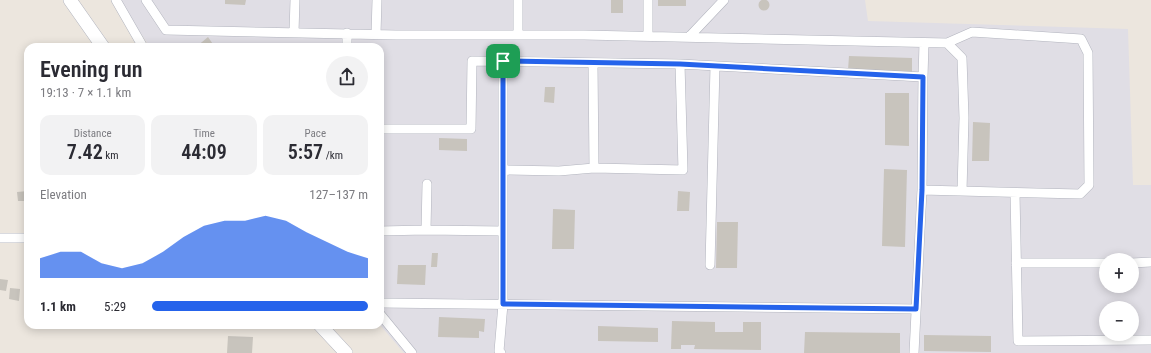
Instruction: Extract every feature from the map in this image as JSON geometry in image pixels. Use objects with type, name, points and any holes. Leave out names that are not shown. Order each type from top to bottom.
[{"type":"street","points":[[70,0],[100,43]]},
{"type":"street","points":[[116,0],[141,43]]},
{"type":"street","points":[[146,0],[166,30],[347,34],[648,36],[924,43],[947,43],[972,32],[1081,39],[1088,53],[1089,185],[1080,194],[922,190]]},
{"type":"street","points":[[294,32],[295,0]]},
{"type":"street","points":[[376,34],[377,0]]},
{"type":"street","points":[[518,0],[518,34]]},
{"type":"street","points":[[648,0],[648,36]]},
{"type":"street","points":[[689,37],[724,0]]},
{"type":"street","points":[[347,34],[347,43]]},
{"type":"street","points":[[914,353],[922,190],[924,43]]},
{"type":"street","points":[[947,43],[962,58],[964,118],[962,191]]},
{"type":"street","points":[[384,129],[471,129],[472,61],[680,64],[923,77]]},
{"type":"street","points":[[501,353],[499,351],[503,304],[503,61]]},
{"type":"street","points":[[593,63],[594,168]]},
{"type":"street","points":[[503,170],[559,171],[594,168],[683,170],[680,64]]},
{"type":"street","points":[[710,265],[715,66]]},
{"type":"street","points":[[426,230],[427,184]]},
{"type":"street","points":[[1015,192],[1018,340],[1151,340]]},
{"type":"street","points":[[384,231],[503,231]]},
{"type":"street","points":[[0,238],[24,238]]},
{"type":"street","points":[[1139,262],[1151,262]]},
{"type":"street","points":[[1016,263],[1099,263]]},
{"type":"street","points":[[384,303],[916,309]]},
{"type":"street","points":[[384,319],[412,353]]},
{"type":"street","points":[[324,329],[346,353]]},
{"type":"shaded area","points":[[118,0],[865,0],[868,21],[1128,29],[1133,185],[1151,185],[1151,353],[404,353],[383,329],[384,43],[147,43]]},
{"type":"building","points":[[764,-1],[768,1],[770,5],[768,9],[764,11],[760,9],[758,5],[760,1]]},
{"type":"building","points":[[225,0],[246,0],[245,5],[225,4]]},
{"type":"building","points":[[611,0],[623,0],[623,13],[611,13]]},
{"type":"building","points":[[658,0],[686,0],[686,6],[658,6]]},
{"type":"building","points":[[208,37],[212,43],[201,43]]},
{"type":"building","points":[[849,56],[912,58],[912,72],[848,70]]},
{"type":"building","points":[[545,87],[555,87],[554,103],[544,102]]},
{"type":"building","points":[[885,93],[909,93],[909,146],[885,145]]},
{"type":"building","points":[[973,122],[990,123],[989,161],[972,161]]},
{"type":"building","points":[[439,138],[467,139],[467,151],[439,150]]},
{"type":"building","points":[[884,169],[907,170],[905,247],[882,246]]},
{"type":"building","points":[[24,191],[24,201],[18,201],[17,192]]},
{"type":"building","points":[[678,191],[690,192],[689,211],[677,211]]},
{"type":"building","points":[[553,209],[575,210],[574,249],[552,249]]},
{"type":"building","points":[[717,222],[738,222],[737,268],[716,268]]},
{"type":"building","points":[[432,253],[438,253],[437,267],[431,267]]},
{"type":"building","points":[[398,265],[426,265],[425,285],[397,284]]},
{"type":"building","points":[[0,279],[8,280],[6,291],[0,290]]},
{"type":"building","points":[[10,288],[20,289],[19,301],[9,299]]},
{"type":"building","points":[[439,317],[485,319],[484,332],[479,331],[479,338],[438,337]]},
{"type":"building","points":[[672,321],[715,322],[715,332],[743,332],[743,322],[761,322],[761,350],[694,349],[695,345],[681,345],[681,349],[671,349]]},
{"type":"building","points":[[598,326],[658,328],[658,342],[598,341]]},
{"type":"building","points":[[805,332],[900,333],[900,353],[804,353]]},
{"type":"building","points":[[924,335],[991,336],[991,352],[924,351]]},
{"type":"building","points":[[228,336],[253,337],[252,353],[227,353]]},
{"type":"route","points":[[503,61],[680,64],[923,77],[922,190],[916,309],[503,304],[503,61]]}]
